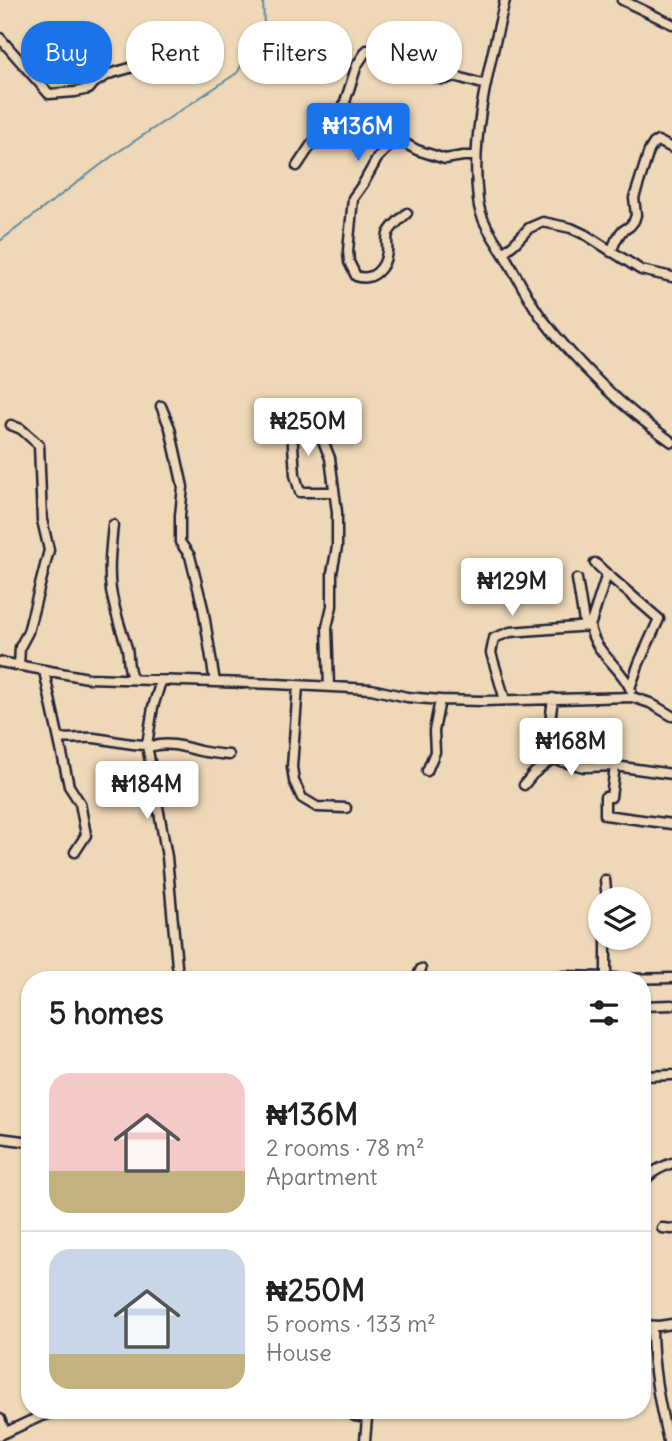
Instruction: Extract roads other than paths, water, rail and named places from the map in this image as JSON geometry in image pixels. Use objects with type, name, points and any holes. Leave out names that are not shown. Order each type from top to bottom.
[{"type":"street","points":[[505,0],[486,85],[475,156],[478,203],[487,228],[540,315],[570,352],[620,400],[672,442]]},
{"type":"street","points":[[622,0],[672,24]]},
{"type":"street","points":[[0,38],[49,94],[89,89],[109,74],[126,69]]},
{"type":"street","points":[[297,166],[344,105],[357,65],[367,50],[381,53],[403,66],[440,79],[454,76],[486,85]]},
{"type":"street","points":[[344,105],[417,150],[445,159],[475,156]]},
{"type":"street","points":[[611,252],[621,232],[630,226],[636,215],[634,198],[649,151],[658,141],[672,148]]},
{"type":"street","points":[[404,143],[392,143],[378,157],[353,198],[348,251],[349,262],[356,276],[374,276],[387,255],[388,233],[407,213]]},
{"type":"street","points":[[503,253],[529,228],[543,222],[571,228],[586,235],[641,270],[672,277]]},
{"type":"street","points":[[161,406],[170,428],[183,487],[180,542],[190,556],[203,608],[215,682]]},
{"type":"street","points":[[329,687],[327,627],[332,606],[332,572],[337,547],[337,512],[330,458],[321,436],[307,416],[291,415],[295,475],[300,492],[334,492]]},
{"type":"street","points":[[11,425],[21,429],[39,445],[42,520],[48,550],[28,632],[20,647],[19,666]]},
{"type":"street","points":[[113,525],[111,591],[127,650],[128,668],[133,679]]},
{"type":"street","points":[[596,563],[659,619],[639,663],[631,692]]},
{"type":"street","points":[[607,574],[590,626],[591,636],[610,662],[621,671],[631,692]]},
{"type":"street","points":[[578,579],[584,622],[590,626]]},
{"type":"street","points":[[505,700],[491,653],[494,638],[510,632],[590,626]]},
{"type":"street","points":[[0,662],[88,678],[371,689],[407,697],[440,700],[553,698],[631,692],[672,716]]},
{"type":"street","points":[[44,671],[69,786],[80,803],[86,835],[75,852]]},
{"type":"street","points":[[161,681],[147,744],[167,857],[177,966]]},
{"type":"street","points":[[298,686],[292,767],[294,780],[302,798],[317,807],[346,808]]},
{"type":"street","points":[[552,759],[549,730],[553,698]]},
{"type":"street","points":[[427,771],[435,752],[434,731],[440,700]]},
{"type":"street","points":[[59,738],[90,738],[153,746],[171,744],[229,755]]},
{"type":"street","points":[[524,785],[552,759],[584,766],[615,766],[672,774]]},
{"type":"street","points":[[615,766],[611,797],[605,797],[605,815],[672,824]]},
{"type":"street","points":[[605,880],[606,887]]},
{"type":"street","points":[[606,950],[606,971]]},
{"type":"street","points":[[651,978],[672,978]]},
{"type":"street","points":[[651,1006],[672,1005]]},
{"type":"street","points":[[651,1076],[672,1075]]},
{"type":"street","points":[[0,1138],[21,1141]]},
{"type":"street","points":[[651,1173],[672,1163]]},
{"type":"street","points":[[651,1325],[672,1324]]},
{"type":"street","points":[[651,1346],[657,1392],[668,1441]]},
{"type":"street","points":[[0,1419],[3,1433],[34,1419]]},
{"type":"street","points":[[365,1441],[367,1419]]},
{"type":"waterway","points":[[0,241],[115,154],[237,73],[264,27],[263,0]]}]
